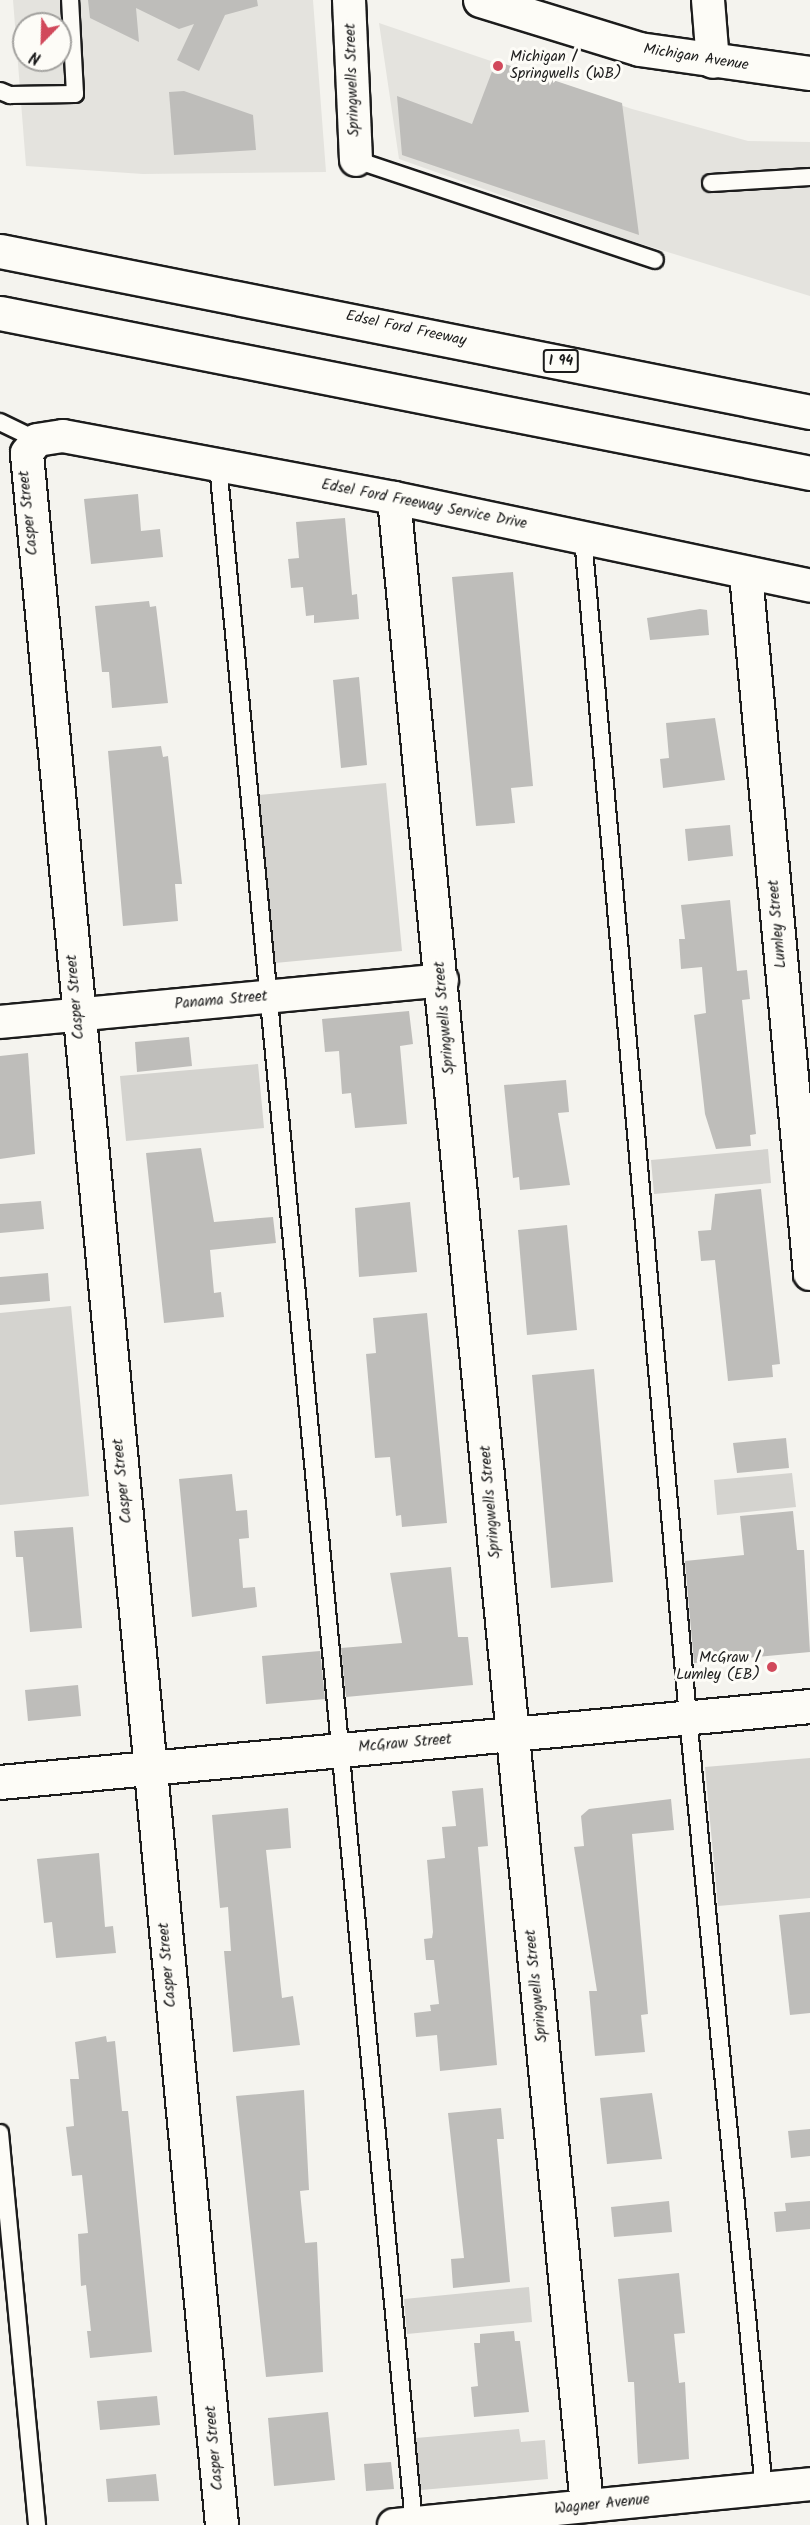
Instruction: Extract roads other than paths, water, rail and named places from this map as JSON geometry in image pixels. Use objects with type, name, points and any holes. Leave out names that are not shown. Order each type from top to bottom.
[{"type":"main road","name":"Michigan Avenue","points":[[480,0],[612,42],[713,62],[810,73]]},
{"type":"main road","name":"Edsel Ford Freeway","points":[[0,251],[810,412]]},
{"type":"main road","points":[[0,313],[810,473]]},
{"type":"main road","name":"McGraw Street","points":[[0,1782],[810,1706]]},
{"type":"street","name":"Springwells Street","points":[[350,0],[356,160]]},
{"type":"street","points":[[708,0],[713,62]]},
{"type":"street","name":"Edsel Ford Freeway Service Drive","points":[[37,440],[63,436],[394,498],[810,586]]},
{"type":"street","name":"Casper Street","points":[[37,440],[25,463],[222,2525]]},
{"type":"street","name":"Springwells Street","points":[[394,498],[442,980],[586,2506]]},
{"type":"street","name":"Lumley Street","points":[[746,574],[810,1274]]},
{"type":"street","name":"Panama Street","points":[[0,1022],[442,980]]},
{"type":"street","name":"Wagner Avenue","points":[[404,2524],[810,2484]]},
{"type":"lane","points":[[0,91],[10,95],[75,94],[70,0]]},
{"type":"lane","points":[[356,160],[655,260]]},
{"type":"lane","points":[[711,183],[810,177]]},
{"type":"lane","points":[[0,422],[37,440]]},
{"type":"lane","points":[[218,465],[340,1750],[404,2524]]},
{"type":"lane","points":[[583,538],[688,1717],[764,2489]]},
{"type":"lane","points":[[0,2133],[37,2525]]},
{"type":"place","name":"Michigan / Springwells (WB)","points":[[498,66]]},
{"type":"place","name":"McGraw / Lumley (EB)","points":[[772,1667]]}]
